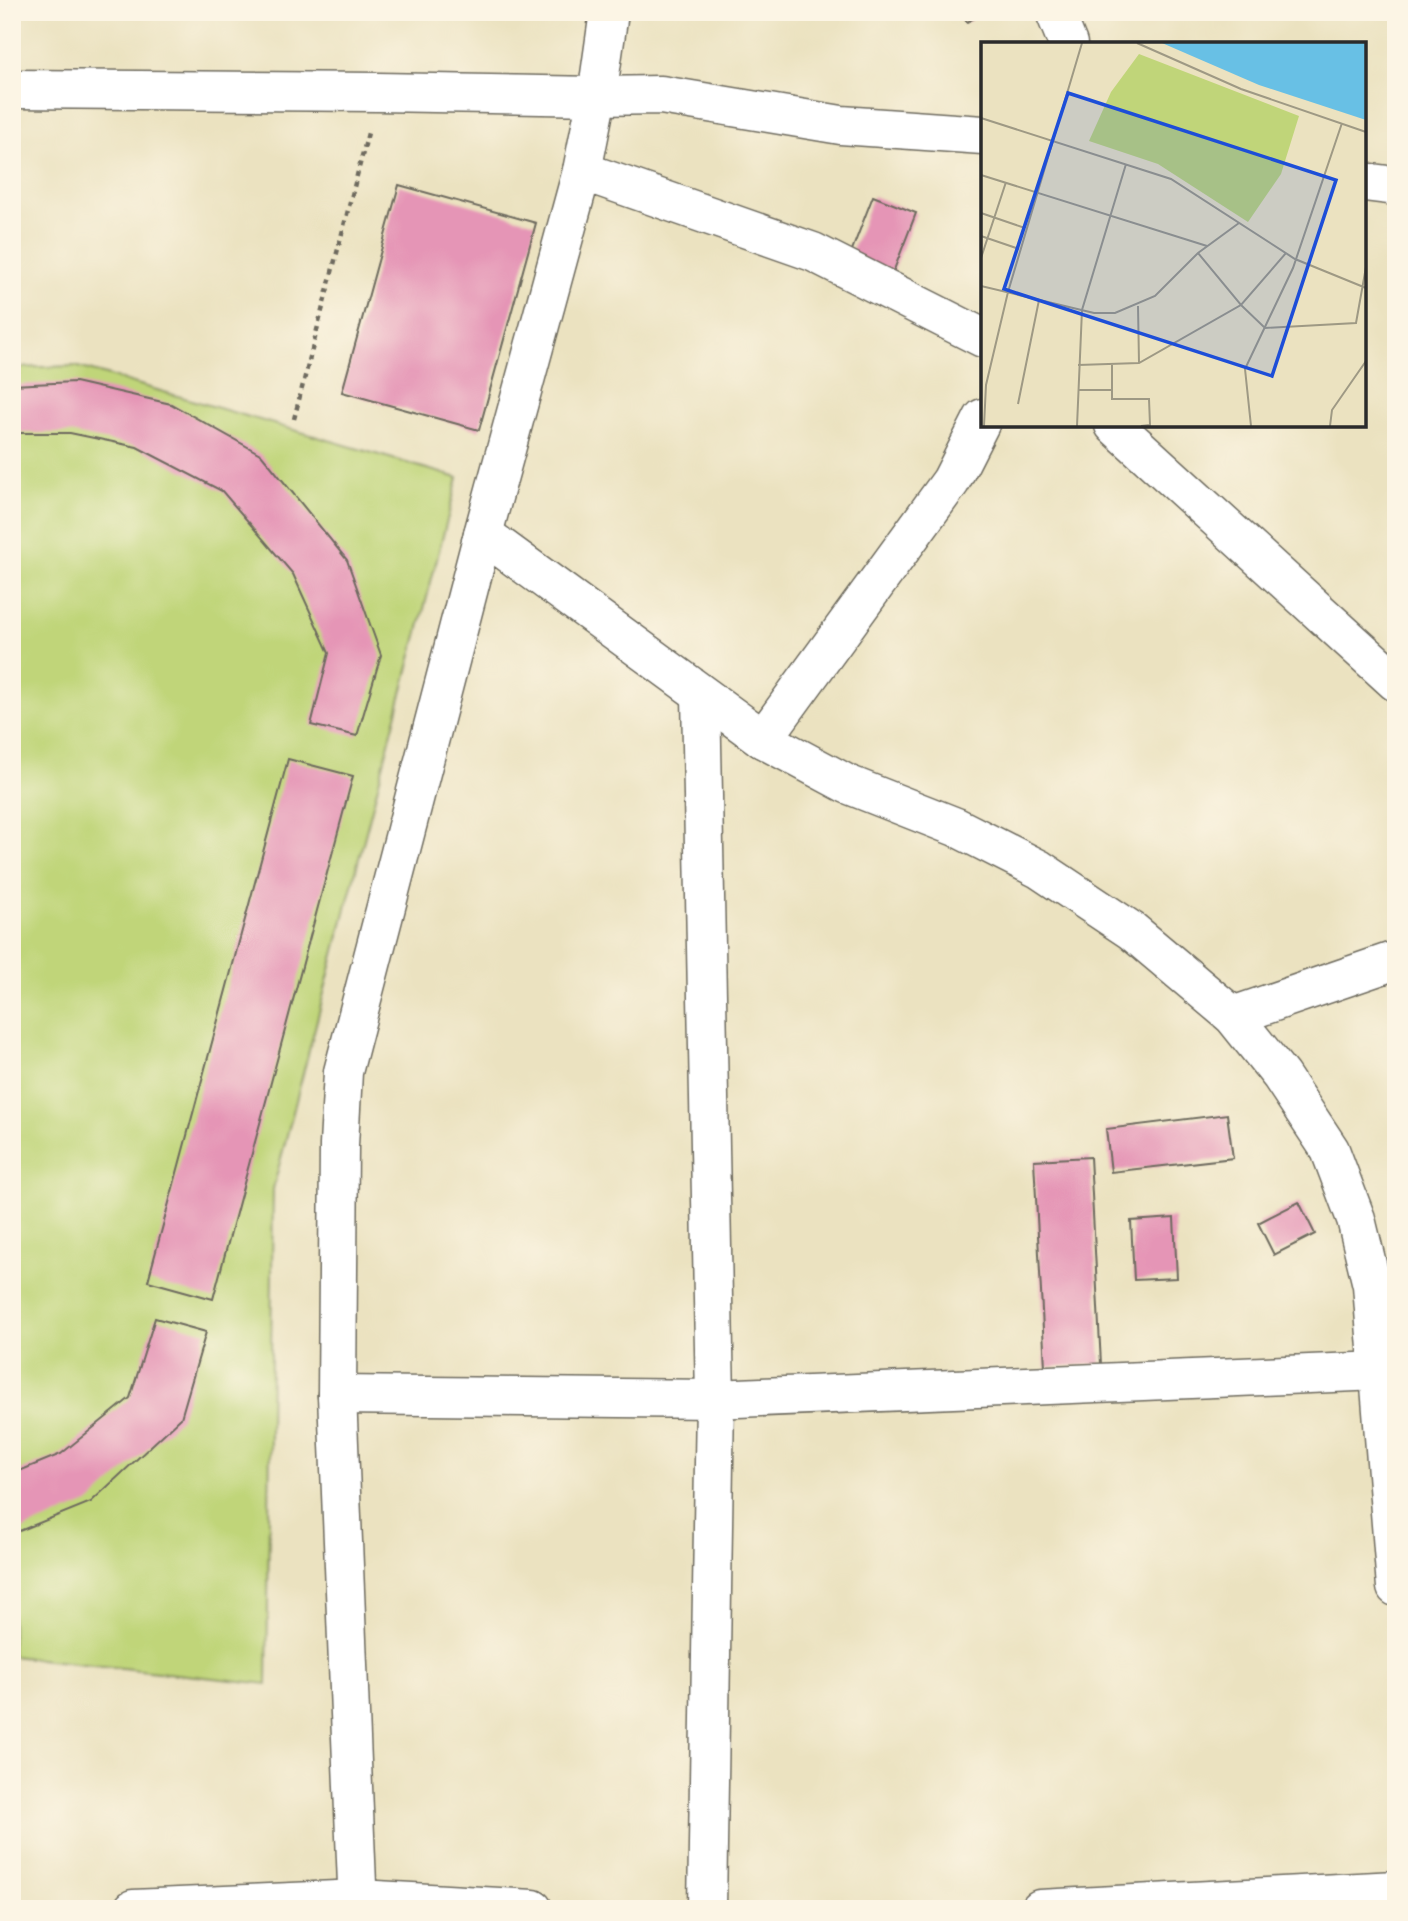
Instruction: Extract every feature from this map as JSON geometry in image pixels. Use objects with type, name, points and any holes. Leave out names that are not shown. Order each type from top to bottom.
[{"type":"street","points":[[359,1904],[337,1395],[339,1145],[343,1072],[483,534],[582,171],[597,96],[609,12]]},
{"type":"street","points":[[1055,12],[1067,42]]},
{"type":"street","points":[[12,89],[662,95],[841,125],[981,135]]},
{"type":"street","points":[[582,171],[813,252],[981,337]]},
{"type":"street","points":[[1366,182],[1396,186]]},
{"type":"street","points":[[763,739],[951,481],[981,422]]},
{"type":"street","points":[[1116,427],[1396,682]]},
{"type":"street","points":[[483,534],[763,739],[847,784],[956,827],[1039,869],[1132,931],[1233,1016],[1281,1076],[1330,1150],[1356,1219],[1388,1369],[1396,1587]]},
{"type":"street","points":[[701,695],[715,1399],[707,1909]]},
{"type":"street","points":[[1233,1016],[1396,960]]},
{"type":"street","points":[[337,1395],[715,1399],[1388,1369]]},
{"type":"street","points":[[1040,1909],[1116,1908],[1396,1889]]},
{"type":"street","points":[[133,1909],[359,1904],[533,1909]]},
{"type":"path","points":[[294,419],[378,92]]},
{"type":"green space","points":[[75,366],[458,478],[273,1189],[267,1684],[12,1656],[12,368]]},
{"type":"building","points":[[961,12],[986,12],[967,22]]},
{"type":"building","points":[[399,185],[536,223],[479,430],[342,392]]},
{"type":"building","points":[[873,196],[916,213],[892,275],[849,258]]},
{"type":"building","points":[[75,382],[171,404],[262,455],[347,560],[381,655],[357,736],[311,725],[329,653],[293,574],[222,491],[137,447],[70,433],[12,433],[12,385]]},
{"type":"building","points":[[288,759],[353,776],[213,1299],[148,1281]]},
{"type":"building","points":[[1227,1114],[1233,1158],[1111,1172],[1106,1129]]},
{"type":"building","points":[[1090,1157],[1101,1364],[1045,1367],[1034,1160]]},
{"type":"building","points":[[1299,1202],[1315,1234],[1274,1255],[1258,1223]]},
{"type":"building","points":[[1174,1218],[1177,1278],[1134,1280],[1131,1221]]},
{"type":"building","points":[[155,1318],[206,1332],[181,1418],[91,1502],[12,1534],[12,1474],[61,1454],[130,1398]]}]
